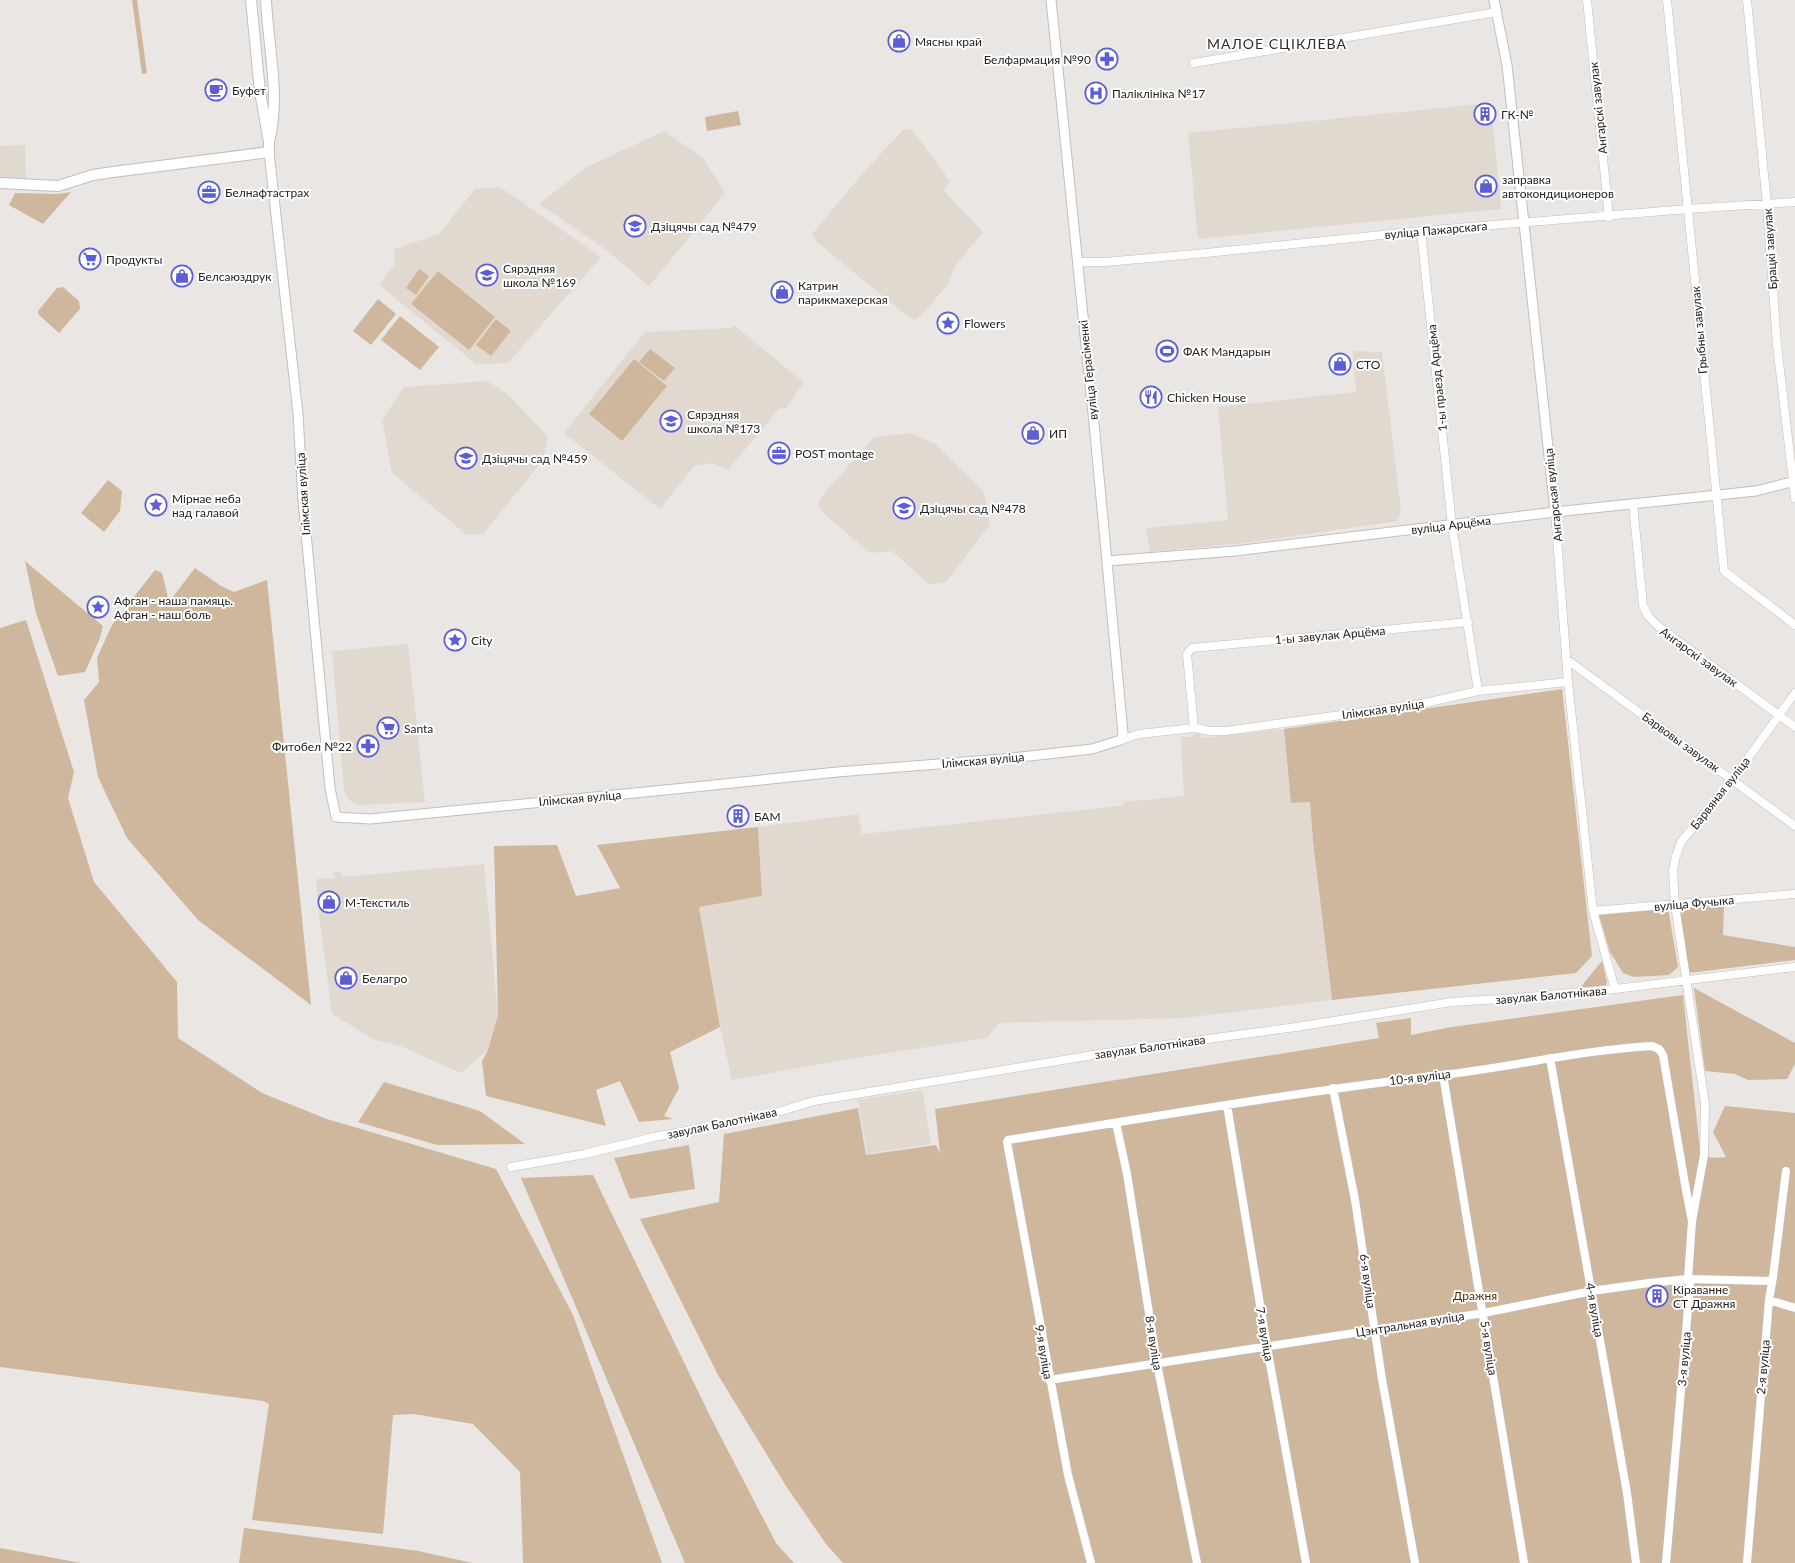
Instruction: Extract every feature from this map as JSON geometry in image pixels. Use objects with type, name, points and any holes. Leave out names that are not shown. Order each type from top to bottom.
[{"type":"main road","name":"Ілімская вуліца","points":[[251,0],[264,119],[269,147]]},
{"type":"main road","points":[[0,183],[58,186],[93,175],[269,147],[274,117],[266,0]]},
{"type":"main road","points":[[258,69],[272,67]]},
{"type":"street","name":"вуліца Герасіменкі","points":[[1051,0],[1096,434],[1123,732],[1121,740]]},
{"type":"street","name":"Ангарская вуліца","points":[[1494,0],[1507,65],[1555,512],[1568,682],[1593,912],[1615,989]]},
{"type":"street","name":"Ангарскі завулак","points":[[1587,0],[1609,217]]},
{"type":"street","name":"Грыбны завулак","points":[[1667,0],[1724,571],[1795,625]]},
{"type":"street","name":"Брацкі завулак","points":[[1747,0],[1767,204],[1777,345],[1795,498]]},
{"type":"street","points":[[1194,63],[1497,12]]},
{"type":"street","name":"Ілімская вуліца","points":[[269,147],[296,395],[309,570],[330,788],[336,817],[370,819],[837,772],[1002,759],[1092,749],[1139,734],[1194,728],[1226,731],[1420,704],[1478,691],[1568,682]]},
{"type":"street","name":"вуліца Пажарскага","points":[[1077,262],[1105,262],[1421,231],[1795,202]]},
{"type":"street","name":"1-ы праезд Арцёма","points":[[1421,231],[1452,525]]},
{"type":"street","name":"вуліца Арцёма","points":[[1107,561],[1230,551],[1555,512],[1756,491],[1794,482]]},
{"type":"street","name":"Ангарскі завулак","points":[[1633,505],[1642,605],[1648,616],[1659,627],[1795,727]]},
{"type":"street","points":[[1452,525],[1478,691]]},
{"type":"street","name":"1-ы завулак Арцёма","points":[[1194,728],[1188,654],[1192,648],[1468,622]]},
{"type":"street","name":"Барвовы завулак","points":[[1566,658],[1795,826]]},
{"type":"street","name":"Барвяная вуліца","points":[[1687,980],[1675,905],[1673,870],[1676,856],[1682,842],[1733,779],[1795,693]]},
{"type":"street","name":"вуліца Фучыка","points":[[1593,912],[1795,894]]},
{"type":"street","name":"завулак Балотнікава","points":[[511,1167],[586,1154],[654,1137],[755,1119],[814,1102],[1106,1053],[1296,1027],[1452,1002],[1615,989],[1795,967]]},
{"type":"street","name":"3-я вуліца","points":[[1666,1563],[1690,1285],[1688,1279],[1692,1221],[1704,1155],[1705,1104],[1687,980]]},
{"type":"street","name":"10-я вуліца","points":[[1008,1140],[1332,1088],[1443,1075],[1550,1058],[1652,1046],[1659,1049],[1663,1055],[1692,1221]]},
{"type":"street","name":"4-я вуліца","points":[[1550,1058],[1627,1493],[1636,1563]]},
{"type":"street","name":"5-я вуліца","points":[[1443,1075],[1524,1563]]},
{"type":"street","name":"6-я вуліца","points":[[1332,1088],[1355,1200],[1415,1563]]},
{"type":"street","name":"7-я вуліца","points":[[1227,1105],[1267,1347],[1306,1563]]},
{"type":"street","name":"8-я вуліца","points":[[1116,1122],[1127,1174],[1156,1364],[1197,1563]]},
{"type":"street","name":"9-я вуліца","points":[[1008,1140],[1008,1152],[1049,1380],[1068,1475],[1092,1563]]},
{"type":"street","name":"2-я вуліца","points":[[1747,1563],[1769,1300],[1786,1171]]},
{"type":"street","name":"Цэнтральная вуліца","points":[[1049,1380],[1484,1313],[1592,1291],[1688,1279],[1772,1281]]},
{"type":"street","points":[[1769,1300],[1795,1308]]},
{"type":"shaded area","points":[[1491,103],[1501,209],[1198,239],[1188,133]]},
{"type":"shaded area","points":[[904,129],[912,130],[950,181],[943,190],[983,232],[955,266],[949,283],[915,320],[907,316],[817,242],[812,234],[863,173]]},
{"type":"shaded area","name":"Дзіцячы сад №479","points":[[664,131],[703,158],[725,193],[649,286],[605,249],[539,204],[585,168]]},
{"type":"shaded area","points":[[25,145],[26,179],[0,177],[0,146]]},
{"type":"shaded area","name":"Сярэдняя школа №169","points":[[500,187],[601,257],[508,363],[476,364],[379,285],[395,264],[394,249],[439,234],[475,189]]},
{"type":"shaded area","name":"Сярэдняя школа №173","points":[[734,325],[804,383],[786,408],[779,409],[728,470],[712,463],[694,466],[660,509],[564,433],[645,332],[731,329]]},
{"type":"shaded area","points":[[1353,351],[1382,352],[1401,511],[1397,521],[1254,542],[1150,552],[1146,528],[1228,520],[1218,407],[1356,392]]},
{"type":"shaded area","name":"Дзіцячы сад №459","points":[[487,381],[506,393],[548,436],[543,460],[483,534],[467,535],[392,473],[382,420],[404,387]]},
{"type":"shaded area","name":"Дзіцячы сад №478","points":[[910,433],[934,443],[984,492],[990,525],[945,583],[929,584],[892,551],[870,553],[822,512],[818,504],[821,497],[874,437]]},
{"type":"shaded area","points":[[408,644],[425,802],[359,805],[350,801],[344,791],[332,651]]},
{"type":"shaded area","points":[[1284,729],[1291,803],[1310,802],[1332,1000],[1184,1018],[999,1023],[987,1038],[849,1059],[732,1080],[720,1027],[699,907],[762,896],[758,827],[858,814],[862,834],[1118,806],[1124,805],[1124,802],[1184,796],[1181,737],[1193,737],[1193,734],[1200,733],[1201,738]]},
{"type":"shaded area","points":[[484,864],[498,1015],[488,1050],[461,1073],[398,1045],[375,1040],[332,1014],[316,879],[335,878],[334,872],[341,872],[342,877]]},
{"type":"shaded area","points":[[922,1090],[931,1144],[867,1154],[858,1100]]},
{"type":"green space","points":[[132,0],[137,0],[147,73],[142,74]]},
{"type":"green space","points":[[738,111],[741,125],[707,131],[705,117]]},
{"type":"green space","points":[[71,192],[43,224],[9,205],[15,193],[58,194]]},
{"type":"green space","points":[[419,269],[429,276],[416,295],[406,288]]},
{"type":"green space","points":[[438,271],[495,317],[469,350],[411,304]]},
{"type":"green space","points":[[63,287],[79,301],[80,309],[59,333],[39,315],[38,311],[57,288]]},
{"type":"green space","points":[[378,299],[396,314],[371,345],[353,331]]},
{"type":"green space","points":[[400,316],[439,347],[420,370],[381,340]]},
{"type":"green space","points":[[496,319],[511,331],[491,356],[476,345]]},
{"type":"green space","points":[[650,349],[675,368],[664,381],[639,362]]},
{"type":"green space","points":[[634,359],[667,386],[622,441],[589,414]]},
{"type":"green space","points":[[108,480],[122,491],[120,511],[104,532],[81,513]]},
{"type":"green space","points":[[25,561],[103,626],[100,638],[85,672],[58,676],[36,613]]},
{"type":"green space","points":[[195,568],[221,586],[234,592],[267,580],[311,1005],[198,920],[127,838],[98,777],[84,700],[99,682],[97,658],[112,625],[155,570],[162,573],[169,602]]},
{"type":"green space","points":[[26,620],[74,772],[68,798],[94,882],[177,982],[178,1038],[262,1093],[327,1119],[496,1169],[573,1315],[662,1563],[523,1563],[520,1472],[473,1424],[414,1414],[393,1415],[383,1534],[252,1520],[269,1404],[263,1401],[0,1367],[0,628]]},
{"type":"green space","points":[[1562,689],[1592,956],[1576,973],[1332,1000],[1310,802],[1291,803],[1284,729]]},
{"type":"green space","points":[[758,827],[762,896],[699,907],[720,1027],[670,1052],[679,1088],[664,1116],[673,1119],[639,1122],[620,1081],[596,1090],[606,1126],[486,1096],[482,1061],[488,1050],[498,1015],[494,846],[557,845],[576,896],[620,888],[597,845]]},
{"type":"green space","points":[[1724,905],[1723,935],[1795,947],[1795,960],[1689,973],[1677,909]]},
{"type":"green space","points":[[1668,908],[1678,967],[1669,975],[1634,977],[1623,973],[1610,952],[1599,915]]},
{"type":"green space","points":[[1602,961],[1606,985],[1579,989]]},
{"type":"green space","points":[[1694,988],[1795,1043],[1795,1064],[1787,1079],[1748,1080],[1735,1074],[1705,1071]]},
{"type":"green space","name":"Дражня","points":[[1683,995],[1700,1150],[1711,1158],[1726,1157],[1713,1132],[1725,1106],[1795,1113],[1795,1563],[843,1563],[826,1544],[786,1486],[718,1375],[640,1219],[719,1202],[724,1134],[858,1108],[866,1155],[936,1145],[940,1153],[935,1109],[1379,1038],[1376,1023],[1411,1018],[1411,1035],[1452,1027]]},
{"type":"green space","points":[[384,1082],[480,1111],[525,1144],[437,1145],[358,1122]]},
{"type":"green space","points":[[689,1145],[695,1189],[630,1199],[614,1158]]},
{"type":"green space","points":[[593,1175],[711,1418],[776,1543],[794,1563],[685,1563],[521,1178]]},
{"type":"green space","points":[[244,1528],[418,1551],[473,1563],[239,1563]]},
{"type":"green space","points":[[0,1548],[81,1563],[0,1563]]},
{"type":"place","name":"Мясны край","points":[[899,41]]},
{"type":"place","name":"Белфармация №90","points":[[1107,59]]},
{"type":"place","name":"Буфет","points":[[216,90]]},
{"type":"place","name":"Паліклініка №17","points":[[1096,93]]},
{"type":"place","name":"ГК-№","points":[[1485,114]]},
{"type":"place","name":"заправка автокондиционеров","points":[[1486,186]]},
{"type":"place","name":"Белнафтастрах","points":[[209,192]]},
{"type":"place","name":"Дзіцячы сад №479","points":[[635,226]]},
{"type":"place","name":"Продукты","points":[[90,259]]},
{"type":"place","name":"Сярэдняя школа №169","points":[[487,275]]},
{"type":"place","name":"Белсаюздрук","points":[[182,276]]},
{"type":"place","name":"Катрин парикмахерская","points":[[782,292]]},
{"type":"place","name":"Flowers","points":[[948,323]]},
{"type":"place","name":"ФАК Мандарын","points":[[1167,351]]},
{"type":"place","name":"СТО","points":[[1340,364]]},
{"type":"place","name":"Chicken House","points":[[1151,397]]},
{"type":"place","name":"Сярэдняя школа №173","points":[[671,421]]},
{"type":"place","name":"ИП","points":[[1033,433]]},
{"type":"place","name":"POST montage","points":[[779,453]]},
{"type":"place","name":"Дзіцячы сад №459","points":[[466,458]]},
{"type":"place","name":"Мірнае неба над галавой","points":[[156,505]]},
{"type":"place","name":"Дзіцячы сад №478","points":[[904,508]]},
{"type":"place","name":"Афган - наша памяць. Афган - наш боль","points":[[98,607]]},
{"type":"place","name":"City","points":[[455,640]]},
{"type":"place","name":"Santa","points":[[388,728]]},
{"type":"place","name":"Фитобел №22","points":[[368,746]]},
{"type":"place","name":"БАМ","points":[[738,816]]},
{"type":"place","name":"М-Текстиль","points":[[329,902]]},
{"type":"place","name":"Белагро","points":[[346,978]]},
{"type":"place","name":"Кіраванне СТ Дражня","points":[[1657,1296]]},
{"type":"district","name":"МАЛОЕ СЦІКЛЕВА","points":[[1277,43]]}]
